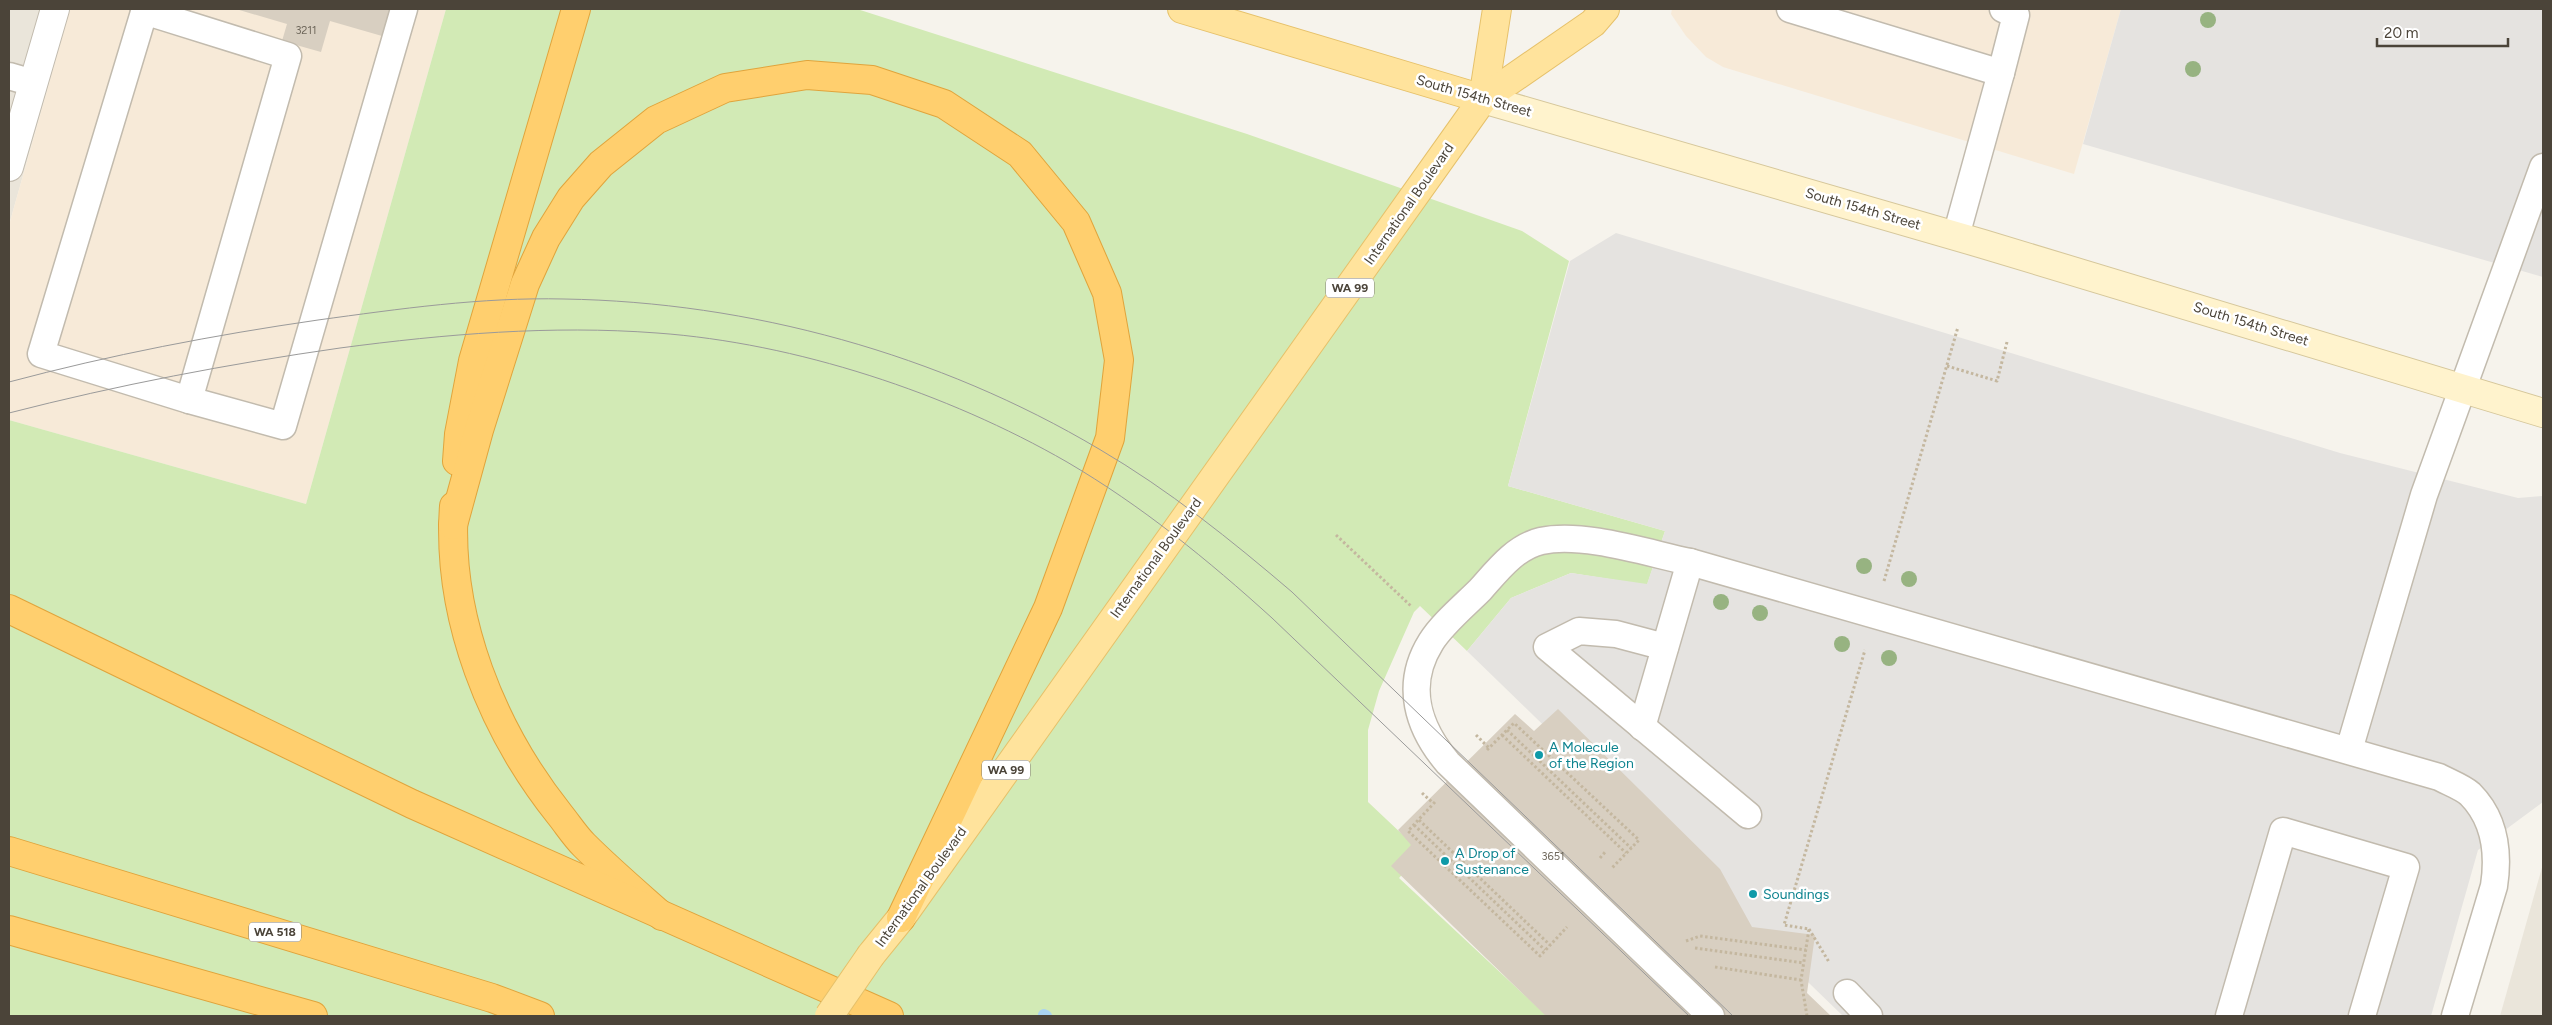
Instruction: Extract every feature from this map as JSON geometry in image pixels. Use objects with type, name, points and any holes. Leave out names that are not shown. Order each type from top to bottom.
[{"type":"highway","points":[[576,9],[473,361],[459,434],[453,526],[458,587],[471,648],[495,714],[535,784],[583,844],[662,916]]},
{"type":"highway","points":[[453,526],[480,430],[526,284],[546,238],[571,198],[600,164],[656,120],[725,88],[807,75],[872,80],[944,104],[1020,154],[1076,222],[1107,293],[1118,360],[1110,438],[1048,608],[901,918]]},
{"type":"highway","points":[[9,609],[412,804],[889,1016]]},
{"type":"highway","name":"WA 518","points":[[9,851],[492,998],[540,1016]]},
{"type":"highway","points":[[9,930],[313,1016]]},
{"type":"main road","name":"South 154th Street","points":[[1182,9],[1483,99]]},
{"type":"main road","name":"International Boulevard","points":[[1483,99],[1497,9]]},
{"type":"main road","name":"International Boulevard","points":[[828,1016],[901,918],[1483,99],[1593,23],[1605,9]]},
{"type":"street","points":[[9,167],[21,79],[55,9]]},
{"type":"street","name":"South 154th Street","points":[[1483,99],[1956,236],[2543,413]]},
{"type":"lane","points":[[189,400],[288,56],[145,10],[41,354],[189,400],[283,426],[404,9]]},
{"type":"lane","points":[[1790,9],[2001,74]]},
{"type":"lane","points":[[1956,236],[2016,15],[2004,9]]},
{"type":"lane","points":[[2349,750],[2424,495],[2461,388],[2543,167]]},
{"type":"lane","points":[[1711,1016],[1448,763],[1434,746],[1423,727],[1418,706],[1417,683],[1422,661],[1431,641],[1517,552],[1539,542],[1563,537],[1690,562],[2439,777],[2469,793],[2481,809],[2490,826],[2496,846],[2497,865],[2494,886],[2455,1016]]},
{"type":"lane","points":[[1642,727],[1690,562]]},
{"type":"lane","points":[[1665,647],[1616,634],[1579,631],[1547,647],[1748,814]]},
{"type":"lane","points":[[2229,1016],[2283,830],[2406,866],[2362,1016]]},
{"type":"lane","points":[[1847,992],[1869,1016]]},
{"type":"path","points":[[1882,589],[1958,327]]},
{"type":"path","points":[[1947,366],[1997,381],[2007,342]]},
{"type":"path","points":[[1336,535],[1412,608]]},
{"type":"path","points":[[1807,1016],[1801,980],[1809,929],[1784,925],[1867,642]]},
{"type":"path","points":[[1514,723],[1639,840],[1607,873]]},
{"type":"path","points":[[1507,730],[1631,848]]},
{"type":"path","points":[[1476,735],[1489,748]]},
{"type":"path","points":[[1502,735],[1626,853]]},
{"type":"path","points":[[1418,820],[1550,945]]},
{"type":"path","points":[[1414,825],[1545,950]]},
{"type":"path","points":[[1408,831],[1540,956],[1569,925]]},
{"type":"path","points":[[1700,936],[1806,950]]},
{"type":"path","points":[[1697,949],[1804,963]]},
{"type":"path","points":[[1705,966],[1801,980]]},
{"type":"shaded area","points":[[9,9],[70,9],[9,225]]},
{"type":"shaded area","points":[[70,9],[446,9],[306,504],[9,420],[9,225]]},
{"type":"shaded area","points":[[1672,9],[2121,9],[2074,174],[1723,67],[1706,57],[1686,36],[1671,14]]},
{"type":"shaded area","points":[[2121,9],[2543,9],[2543,277],[2083,144]]},
{"type":"shaded area","points":[[1616,233],[2340,453],[2518,498],[2543,496],[2543,802],[2478,850],[2431,1016],[1843,1016],[1467,651],[1511,598],[1571,573],[1647,584],[1665,531],[1508,486],[1570,261]]},
{"type":"shaded area","points":[[2543,864],[2543,1016],[2500,1016]]},
{"type":"green space","points":[[446,9],[857,9],[1247,134],[1522,231],[1569,261],[1508,486],[1665,531],[1647,585],[1571,573],[1511,598],[1467,651],[1420,606],[1414,612],[1379,691],[1368,730],[1368,802],[1422,853],[1399,878],[1547,1016],[9,1016],[9,420],[306,504]]},
{"type":"building","points":[[236,9],[390,9],[382,36],[330,21],[321,52],[282,41],[287,24]]},
{"type":"building","points":[[1558,709],[1720,869],[1752,927],[1815,935],[1807,993],[1831,1016],[1546,1016],[1391,866],[1411,845],[1398,830],[1515,714],[1534,731]]},
{"type":"tram line","points":[[9,382],[124,354],[279,326],[440,305],[533,299],[634,302],[704,310],[773,323],[841,339],[908,361],[974,386],[1038,415],[1099,449],[1150,481],[1246,553],[1292,592],[1733,1016]]},
{"type":"tram line","points":[[9,413],[132,384],[298,354],[459,335],[578,330],[657,333],[763,348],[869,375],[921,393],[1021,437],[1067,462],[1148,515],[1224,575],[1272,618],[1689,1016]]},
{"type":"place","name":"A Molecule of the Region","points":[[1539,755]]},
{"type":"place","name":"A Drop of Sustenance","points":[[1445,861]]},
{"type":"place","name":"Soundings","points":[[1753,894]]}]
